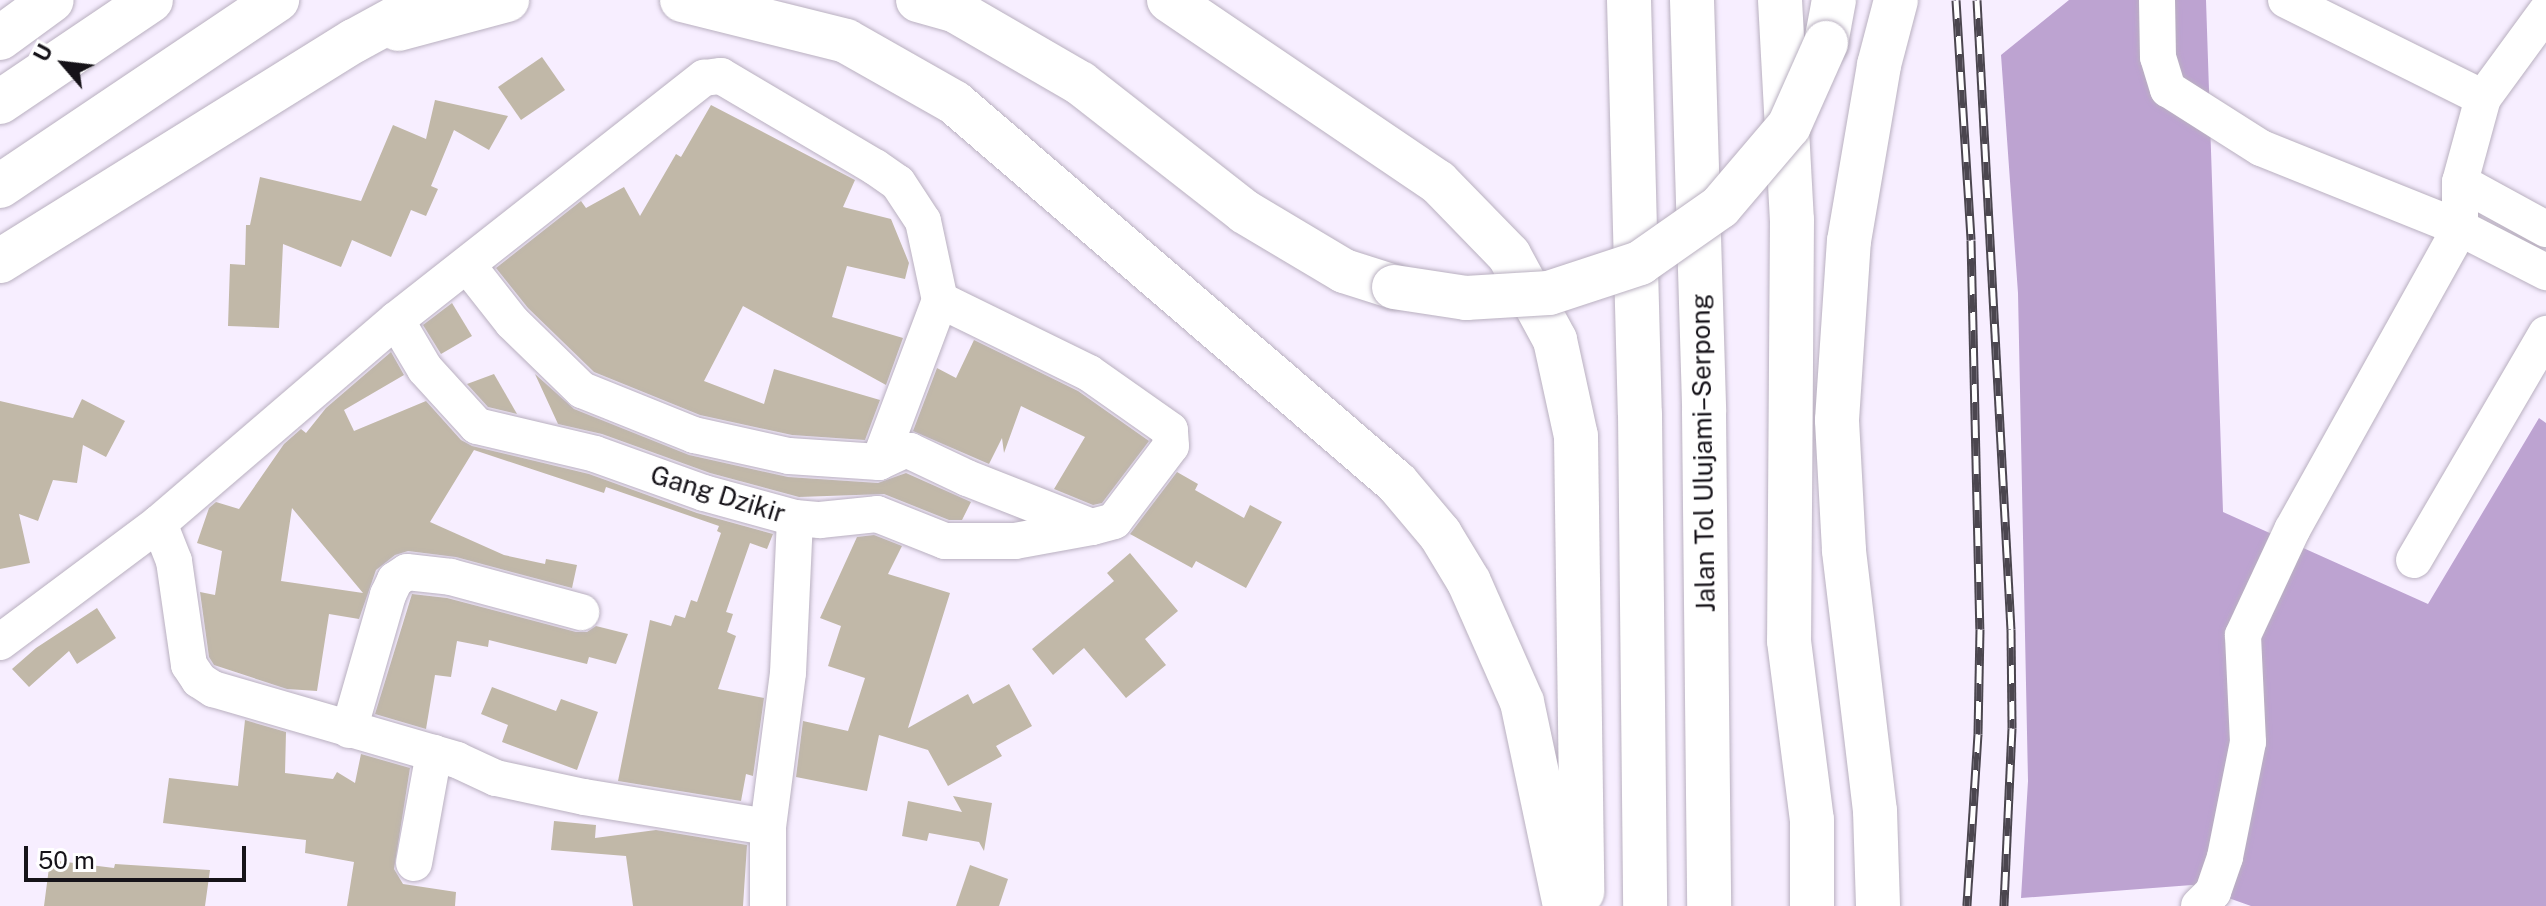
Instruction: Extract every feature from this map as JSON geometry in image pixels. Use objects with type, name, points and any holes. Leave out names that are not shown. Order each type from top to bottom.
[{"type":"highway","points":[[0,38],[52,0]]},
{"type":"highway","points":[[0,102],[151,0]]},
{"type":"highway","points":[[0,186],[277,0]]},
{"type":"highway","points":[[0,261],[354,41],[429,0]]},
{"type":"highway","points":[[354,41],[507,0]]},
{"type":"highway","points":[[682,0],[846,41],[955,103],[1397,483],[1440,534],[1469,582],[1522,702],[1565,906]]},
{"type":"highway","points":[[918,0],[954,10],[1080,83],[1258,219],[1344,271],[1394,287],[1466,298],[1549,293],[1640,263],[1720,207],[1789,126],[1826,43],[1834,0]]},
{"type":"highway","points":[[1169,0],[1438,182],[1509,255],[1555,340],[1576,436],[1582,906]]},
{"type":"highway","points":[[1629,0],[1640,414],[1645,906]]},
{"type":"highway","name":"Jalan Tol Ulujami–Serpong","points":[[1692,0],[1704,412],[1709,906]]},
{"type":"highway","points":[[1780,0],[1792,220],[1789,641],[1812,820],[1812,906]]},
{"type":"highway","points":[[1878,906],[1875,811],[1844,550],[1837,420],[1849,241],[1879,65],[1896,0]]},
{"type":"street","points":[[2157,0],[2158,57],[2168,89],[2261,148],[2460,228],[2546,272]]},
{"type":"street","points":[[2286,0],[2483,98]]},
{"type":"street","points":[[2199,906],[2213,892],[2225,857],[2248,742],[2243,635],[2292,530],[2460,228],[2460,182],[2483,98],[2546,12]]},
{"type":"street","points":[[0,642],[159,523],[396,320],[704,78],[721,76],[898,183],[923,221],[940,300],[879,462]]},
{"type":"street","points":[[2460,182],[2546,229]]},
{"type":"street","points":[[468,266],[512,322],[582,390],[694,435],[789,456],[879,462],[910,451],[967,478],[1092,527],[1114,521],[1171,446],[1170,430],[1089,373],[940,300]]},
{"type":"street","name":"Gang Dzikir","points":[[396,320],[425,369],[477,426],[595,454],[704,493],[795,518],[820,520],[877,514],[928,552],[1092,527]]},
{"type":"street","points":[[2414,560],[2541,353]]},
{"type":"street","points":[[768,906],[768,827],[788,673],[795,518]]},
{"type":"street","points":[[159,523],[174,561],[189,665],[199,680],[213,689],[434,753],[496,778],[584,797],[768,827]]},
{"type":"street","points":[[349,730],[388,595],[395,580],[407,572],[451,577],[581,612]]},
{"type":"street","points":[[414,863],[434,753]]},
{"type":"shaded area","points":[[2069,0],[2206,0],[2223,512],[2428,604],[2539,418],[2546,423],[2546,906],[2251,906],[2192,885],[2021,898],[2028,781],[2018,293],[2001,55]]},
{"type":"building","points":[[542,57],[565,90],[521,120],[498,87]]},
{"type":"building","points":[[435,100],[508,116],[489,150],[454,130],[431,186],[438,189],[426,216],[411,210],[391,257],[352,240],[341,267],[283,244],[279,328],[228,326],[230,264],[245,265],[246,225],[250,225],[260,177],[361,201],[393,125],[426,139]]},
{"type":"building","points":[[711,105],[855,180],[843,207],[891,219],[909,263],[905,279],[847,266],[832,317],[903,338],[886,385],[743,306],[704,381],[764,404],[774,369],[880,400],[865,440],[792,435],[700,415],[594,372],[528,308],[496,268],[581,201],[586,208],[624,187],[640,216],[676,154],[681,157]]},
{"type":"building","points":[[452,303],[472,336],[441,354],[423,325]]},
{"type":"building","points":[[974,340],[1078,391],[1149,441],[1102,503],[1093,505],[1054,489],[1085,437],[1021,406],[1004,453],[1002,438],[989,464],[913,431],[937,368],[956,378]]},
{"type":"building","points":[[391,352],[404,375],[344,410],[354,431],[426,401],[461,440],[472,446],[589,474],[697,513],[773,534],[767,549],[750,543],[726,612],[733,614],[727,632],[736,636],[718,689],[764,698],[753,776],[746,774],[741,801],[618,781],[650,620],[671,626],[675,615],[685,618],[691,600],[697,602],[721,533],[717,531],[719,526],[606,487],[604,493],[474,450],[430,522],[504,555],[545,564],[546,559],[577,565],[572,588],[456,557],[408,551],[395,555],[376,570],[359,619],[329,614],[317,691],[287,689],[214,665],[209,657],[200,592],[215,595],[222,551],[197,543],[209,508],[216,502],[239,509],[284,444],[301,429],[306,433],[326,408]],"holes":[[[292,508],[363,593],[281,581]]]},
{"type":"building","points":[[494,374],[517,414],[488,407],[467,384]]},
{"type":"building","points":[[535,374],[574,409],[689,455],[788,477],[878,483],[906,473],[971,502],[962,520],[949,520],[884,494],[799,497],[710,473],[602,434],[558,424]]},
{"type":"building","points":[[82,399],[125,421],[106,457],[83,445],[77,483],[53,480],[38,521],[19,514],[30,563],[0,569],[0,401],[73,418]]},
{"type":"building","points":[[1177,472],[1198,484],[1195,490],[1244,518],[1250,505],[1282,522],[1246,588],[1196,561],[1192,568],[1130,534]]},
{"type":"building","points":[[874,535],[902,546],[888,574],[950,593],[908,728],[968,694],[973,704],[1009,684],[1032,726],[996,746],[1002,756],[948,786],[928,750],[879,735],[867,791],[796,777],[803,721],[848,731],[865,678],[828,666],[841,626],[820,618],[857,537]]},
{"type":"building","points":[[1130,553],[1178,611],[1145,639],[1166,665],[1126,698],[1084,648],[1053,675],[1032,649],[1114,581],[1107,573]]},
{"type":"building","points":[[412,594],[447,598],[576,632],[587,632],[596,626],[628,634],[616,664],[589,657],[587,664],[489,640],[488,647],[457,641],[451,677],[435,675],[426,729],[375,714]]},
{"type":"building","points":[[97,608],[116,638],[77,664],[69,651],[29,687],[12,669],[36,648]]},
{"type":"building","points":[[492,687],[556,711],[561,699],[598,712],[577,770],[502,742],[508,725],[481,714]]},
{"type":"building","points":[[245,720],[286,732],[285,773],[333,779],[337,772],[355,783],[361,754],[410,768],[394,869],[403,884],[456,892],[455,906],[347,906],[354,862],[305,853],[306,840],[163,823],[169,778],[238,786]]},
{"type":"building","points":[[953,796],[992,803],[984,851],[979,842],[929,833],[927,841],[902,836],[908,801],[962,812]]},
{"type":"building","points":[[554,821],[596,825],[595,838],[656,830],[747,845],[743,906],[633,906],[626,856],[551,850]]},
{"type":"building","points":[[50,860],[114,868],[115,864],[210,870],[205,906],[44,906]]},
{"type":"building","points":[[970,865],[1008,879],[999,906],[956,906]]},
{"type":"railway","points":[[1956,0],[1971,240],[1980,629],[1978,734],[1967,906]]},
{"type":"railway","points":[[1977,0],[2011,629],[2012,728],[2004,906]]}]
